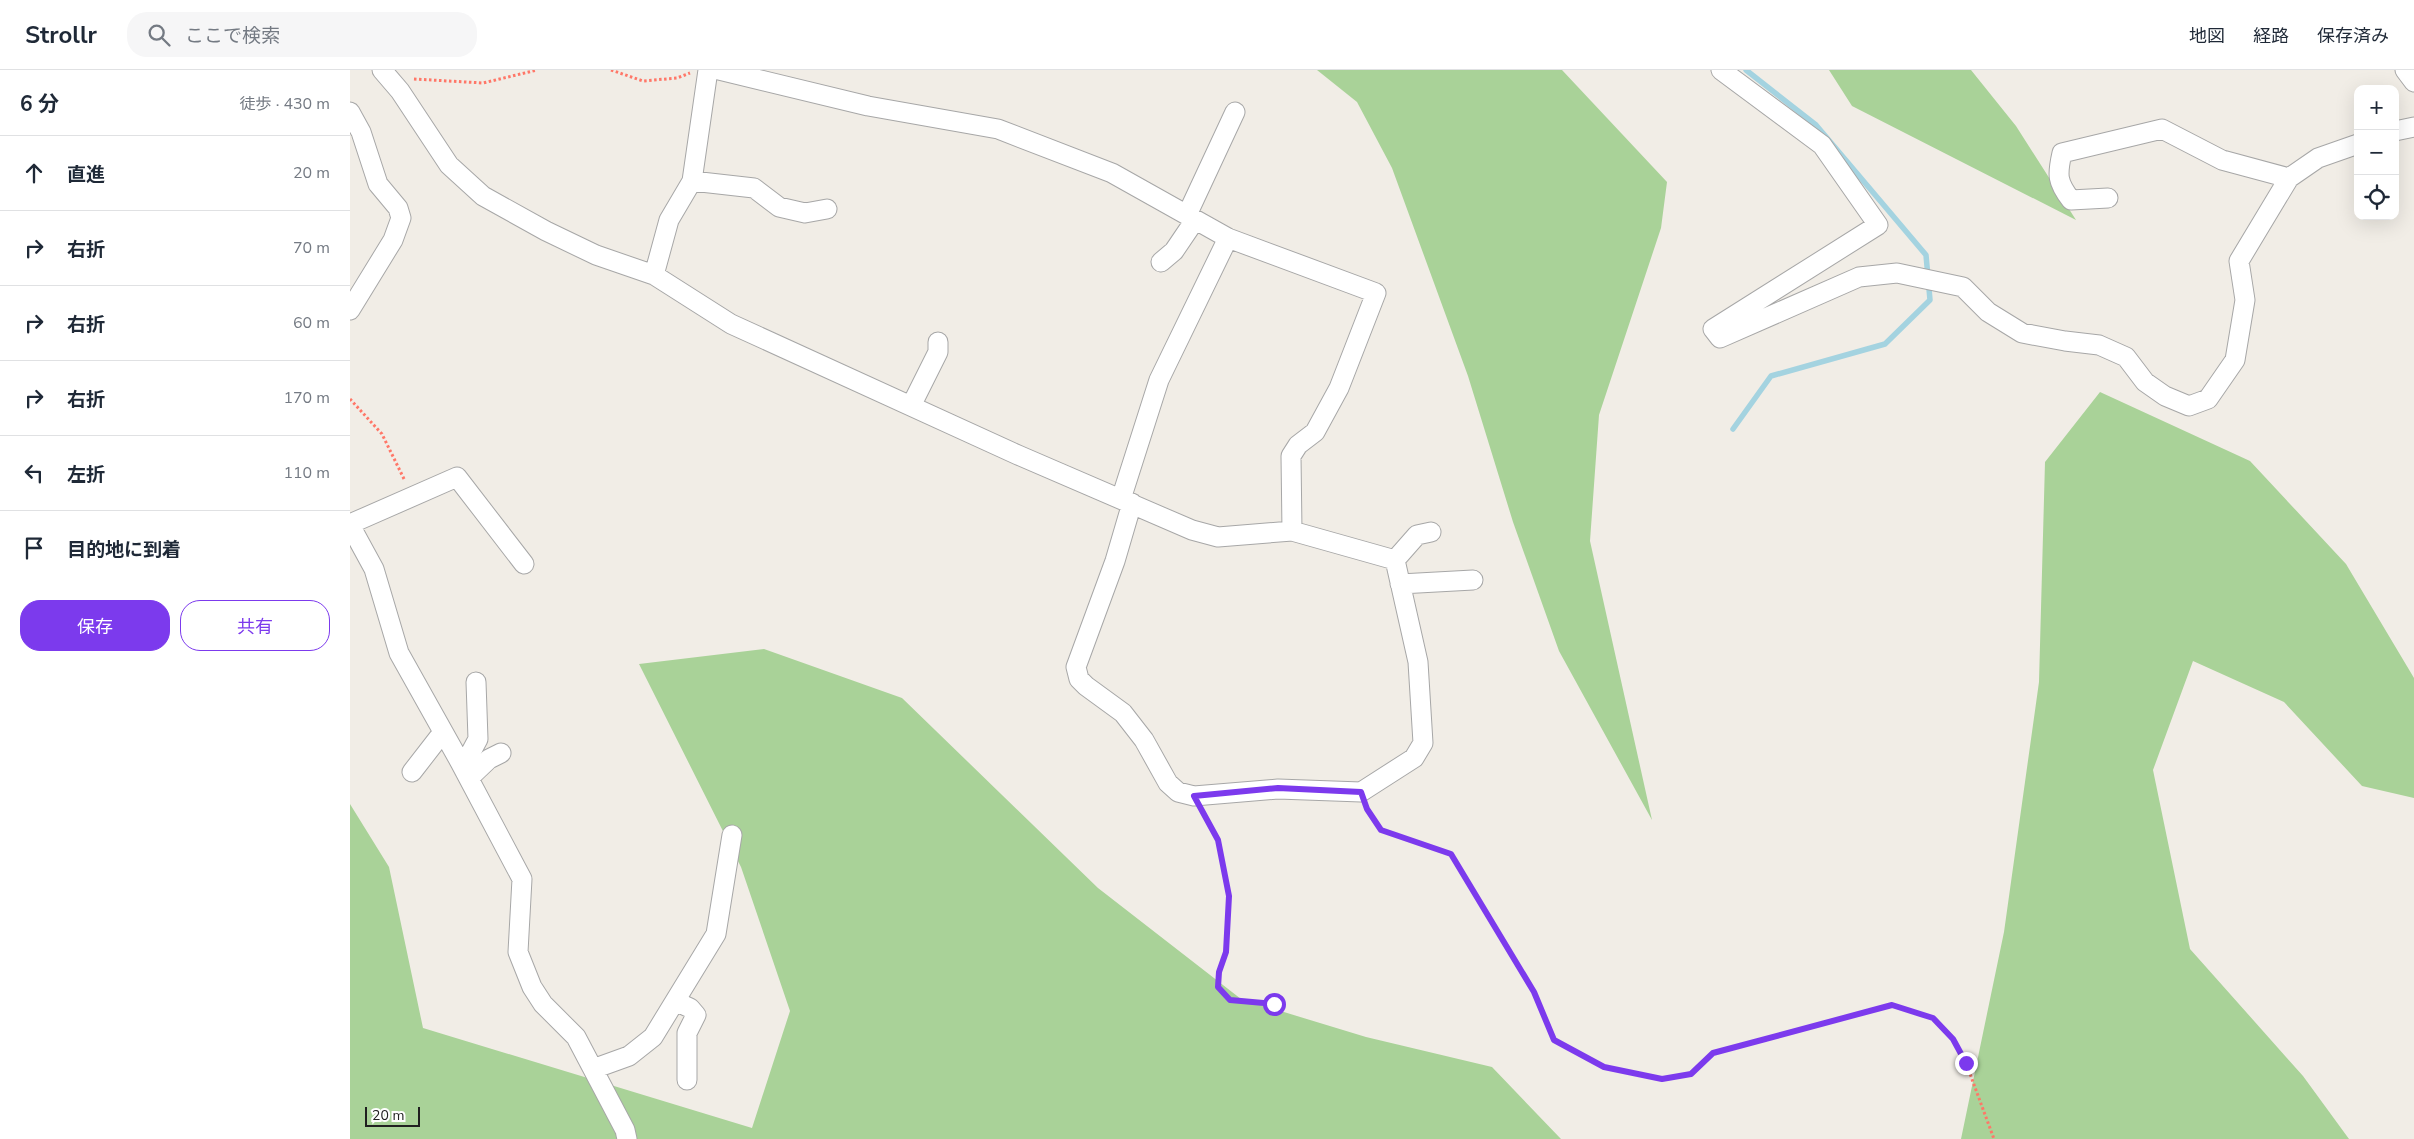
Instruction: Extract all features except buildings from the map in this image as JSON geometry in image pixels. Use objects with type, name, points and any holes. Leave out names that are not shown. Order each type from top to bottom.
[{"type":"street","points":[[719,70],[868,106],[998,129],[1112,173],[1228,238],[1376,293],[1339,388],[1315,432],[1298,445],[1291,456],[1292,530]]},
{"type":"street","points":[[1721,70],[1822,145],[1878,225],[1713,329],[1720,338],[1859,277],[1897,273],[1963,287],[1988,312],[2022,333],[2065,342],[2099,345],[2126,357],[2146,382],[2165,396],[2189,406],[2208,400],[2235,360],[2245,300],[2239,261],[2289,178],[2318,158],[2354,145]]},
{"type":"street","points":[[2405,70],[2414,82]]},
{"type":"street","points":[[654,275],[669,220],[692,181],[701,71]]},
{"type":"street","points":[[385,74],[400,91],[449,165],[483,196],[546,231],[596,255],[654,275],[732,324],[910,406],[1192,530],[1218,537],[1292,530],[1395,560]]},
{"type":"street","points":[[350,112],[361,132],[378,184],[398,208],[400,218],[393,240],[350,310]]},
{"type":"street","points":[[1161,262],[1174,251],[1191,217],[1235,112]]},
{"type":"street","points":[[2399,130],[2414,127]]},
{"type":"street","points":[[2108,198],[2071,200],[2059,185],[2059,168],[2062,153],[2162,129],[2222,160],[2289,178]]},
{"type":"street","points":[[692,181],[754,188],[779,207],[805,213],[827,209]]},
{"type":"street","points":[[1228,238],[1159,380],[1127,501],[1115,561],[1076,667],[1079,679],[1123,712],[1144,740],[1168,782],[1178,792],[1194,796],[1278,788],[1361,792],[1414,758],[1423,743],[1418,662],[1395,560]]},
{"type":"street","points":[[910,406],[938,352],[938,342]]},
{"type":"street","points":[[524,564],[457,477],[350,524],[374,569],[399,653],[466,772],[522,879],[518,952],[532,987],[543,1004],[576,1037],[625,1130],[627,1139]]},
{"type":"street","points":[[1395,560],[1418,535],[1431,532]]},
{"type":"street","points":[[1400,584],[1473,580]]},
{"type":"street","points":[[466,772],[478,739],[476,682]]},
{"type":"street","points":[[412,772],[444,732]]},
{"type":"street","points":[[466,772],[501,754]]},
{"type":"street","points":[[593,1069],[629,1056],[653,1037],[716,934],[732,835]]},
{"type":"street","points":[[675,1002],[690,1008],[696,1015],[687,1033],[687,1080]]},
{"type":"path","points":[[385,74],[483,83],[537,70]]},
{"type":"path","points":[[611,70],[643,81],[677,78],[701,71]]},
{"type":"path","points":[[350,398],[382,434],[412,496]]},
{"type":"path","points":[[1361,792],[1367,809],[1381,830],[1451,854],[1534,992],[1554,1040],[1604,1067],[1662,1079],[1691,1074],[1713,1053],[1892,1005],[1933,1018],[1953,1039],[1966,1063],[1994,1139]]},
{"type":"path","points":[[1194,796],[1218,840],[1229,896],[1226,952],[1219,972],[1218,987],[1230,1000],[1274,1004]]},
{"type":"green space","points":[[1317,70],[1562,70],[1667,182],[1661,228],[1599,415],[1590,541],[1652,820],[1559,651],[1513,522],[1468,376],[1392,168],[1357,102]]},
{"type":"green space","points":[[1829,70],[1971,70],[2016,126],[2076,220],[1852,106]]},
{"type":"green space","points":[[2100,392],[2250,461],[2346,564],[2414,678],[2414,798],[2362,786],[2284,702],[2193,661],[2153,770],[2190,949],[2303,1076],[2349,1139],[1961,1139],[2004,932],[2039,682],[2045,462]]},
{"type":"green space","points":[[764,649],[902,698],[1098,888],[1241,999],[1366,1037],[1492,1067],[1561,1139],[350,1139],[350,804],[389,867],[423,1028],[752,1128],[790,1011],[741,867],[639,664]]},
{"type":"waterway","points":[[1733,429],[1771,376],[1885,344],[1930,300],[1926,255],[1816,125],[1746,70]]},
{"type":"route","points":[[1274,1004],[1230,1000],[1218,987],[1219,972],[1226,952],[1229,896],[1218,840],[1194,796],[1278,788],[1361,792],[1367,809],[1381,830],[1451,854],[1534,992],[1554,1040],[1604,1067],[1662,1079],[1691,1074],[1713,1053],[1892,1005],[1933,1018],[1953,1039],[1966,1063]]}]
